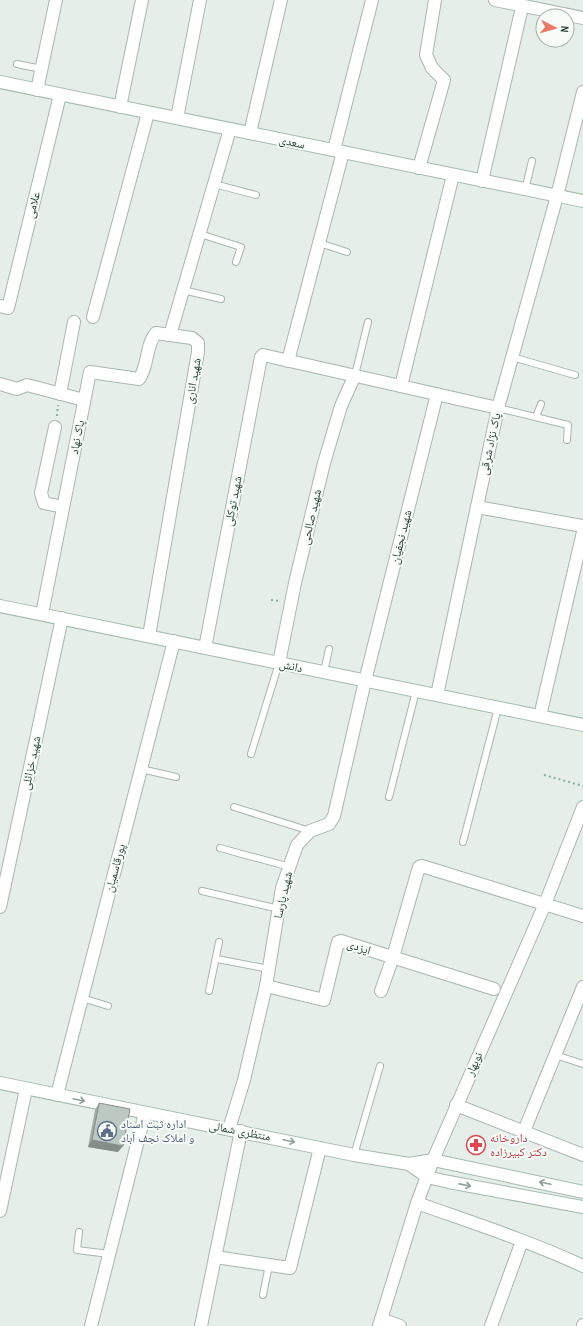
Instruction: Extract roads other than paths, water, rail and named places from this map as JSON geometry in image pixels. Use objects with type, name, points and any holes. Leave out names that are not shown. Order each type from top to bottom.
[{"type":"street","points":[[37,90],[56,0]]},
{"type":"street","points":[[120,107],[142,0]]},
{"type":"street","points":[[177,118],[200,0]]},
{"type":"street","points":[[250,133],[281,0]]},
{"type":"street","points":[[372,0],[319,243],[288,361],[498,408]]},
{"type":"street","points":[[418,168],[444,80],[432,68],[426,55],[434,0]]},
{"type":"street","points":[[495,0],[583,18]]},
{"type":"street","points":[[482,181],[522,6]]},
{"type":"street","name":"سعدی","points":[[0,82],[583,201]]},
{"type":"street","name":"پاک نژاد شرقی","points":[[437,695],[498,408],[557,196],[583,92]]},
{"type":"street","name":"علامی","points":[[0,306],[8,308],[60,94]]},
{"type":"street","points":[[93,317],[148,113]]},
{"type":"street","points":[[170,335],[230,129]]},
{"type":"street","points":[[401,386],[453,175]]},
{"type":"street","points":[[60,394],[74,322]]},
{"type":"street","name":"پاک نهاد","points":[[42,614],[90,372],[140,379],[144,372],[151,339],[156,333],[170,335]]},
{"type":"street","name":"شهید اناری","points":[[149,636],[198,352],[198,342],[192,338],[170,335]]},
{"type":"street","name":"شهید توکلی","points":[[205,648],[261,357],[263,355],[288,361]]},
{"type":"street","name":"شهید صالحی","points":[[279,663],[295,583],[324,463],[341,406],[355,376]]},
{"type":"street","points":[[0,384],[17,389],[27,385],[84,400]]},
{"type":"street","name":"شهید نجفیان","points":[[365,681],[437,394]]},
{"type":"street","points":[[55,427],[41,493],[44,503],[63,507]]},
{"type":"street","points":[[476,507],[583,526]]},
{"type":"street","points":[[540,716],[583,532]]},
{"type":"street","name":"دانش","points":[[0,606],[583,725]]},
{"type":"street","name":"شهید خزائلی","points":[[1,902],[62,618]]},
{"type":"street","name":"پورقاسمیان","points":[[56,1095],[174,641]]},
{"type":"street","name":"شهید پارسا","points":[[229,1129],[244,1080],[266,986],[282,888],[297,845],[310,831],[329,824],[334,816],[365,681]]},
{"type":"street","name":"نوبهار","points":[[380,1322],[417,1203],[433,1160],[579,827],[583,807]]},
{"type":"street","points":[[381,991],[393,957],[419,867],[422,866],[583,916]]},
{"type":"street","name":"ایزدی","points":[[266,986],[324,1000],[339,941],[494,989]]},
{"type":"street","points":[[524,1131],[583,987]]},
{"type":"street","name":"منتظری شمالی","points":[[0,1083],[354,1155],[409,1164],[433,1160],[583,1192]]},
{"type":"street","points":[[0,1211],[26,1088]]},
{"type":"street","points":[[456,1105],[583,1154]]},
{"type":"street","points":[[91,1326],[145,1113]]},
{"type":"street","points":[[201,1326],[241,1132]]},
{"type":"street","points":[[215,1257],[290,1268],[320,1148]]},
{"type":"street","name":"منتظری شمالی","points":[[409,1164],[427,1176],[450,1182],[583,1207]]},
{"type":"street","points":[[417,1203],[522,1240],[583,1266]]},
{"type":"street","points":[[491,1326],[522,1240]]},
{"type":"street","points":[[380,1322],[400,1326]]},
{"type":"lane","points":[[17,64],[42,68]]},
{"type":"lane","points":[[525,190],[532,162]]},
{"type":"lane","points":[[214,184],[256,196]]},
{"type":"lane","points":[[200,234],[241,247],[236,262]]},
{"type":"lane","points":[[319,243],[347,252]]},
{"type":"lane","points":[[183,290],[222,299]]},
{"type":"lane","points":[[355,376],[368,322]]},
{"type":"lane","points":[[512,357],[575,375]]},
{"type":"lane","points":[[536,417],[541,404]]},
{"type":"lane","points":[[498,408],[568,425],[567,440]]},
{"type":"lane","points":[[324,672],[329,649]]},
{"type":"lane","points":[[251,754],[279,663]]},
{"type":"lane","points":[[389,797],[416,691]]},
{"type":"lane","points":[[463,842],[498,708]]},
{"type":"lane","points":[[141,769],[176,777]]},
{"type":"lane","points":[[234,807],[310,831]]},
{"type":"lane","points":[[220,848],[290,867]]},
{"type":"lane","points":[[202,891],[278,909]]},
{"type":"lane","points":[[210,991],[219,942]]},
{"type":"lane","points":[[217,959],[269,969]]},
{"type":"lane","points":[[82,998],[108,1006]]},
{"type":"lane","points":[[555,1055],[583,1064]]},
{"type":"lane","points":[[354,1155],[380,1066]]},
{"type":"lane","points":[[79,1232],[77,1250],[109,1254]]},
{"type":"lane","points":[[263,1295],[269,1265]]},
{"type":"place","name":"اداره ثبت اسناد و املاک نجف آباد","points":[[107,1131]]},
{"type":"place","name":"داروخانه دکتر کبیرزاده","points":[[476,1145]]}]
